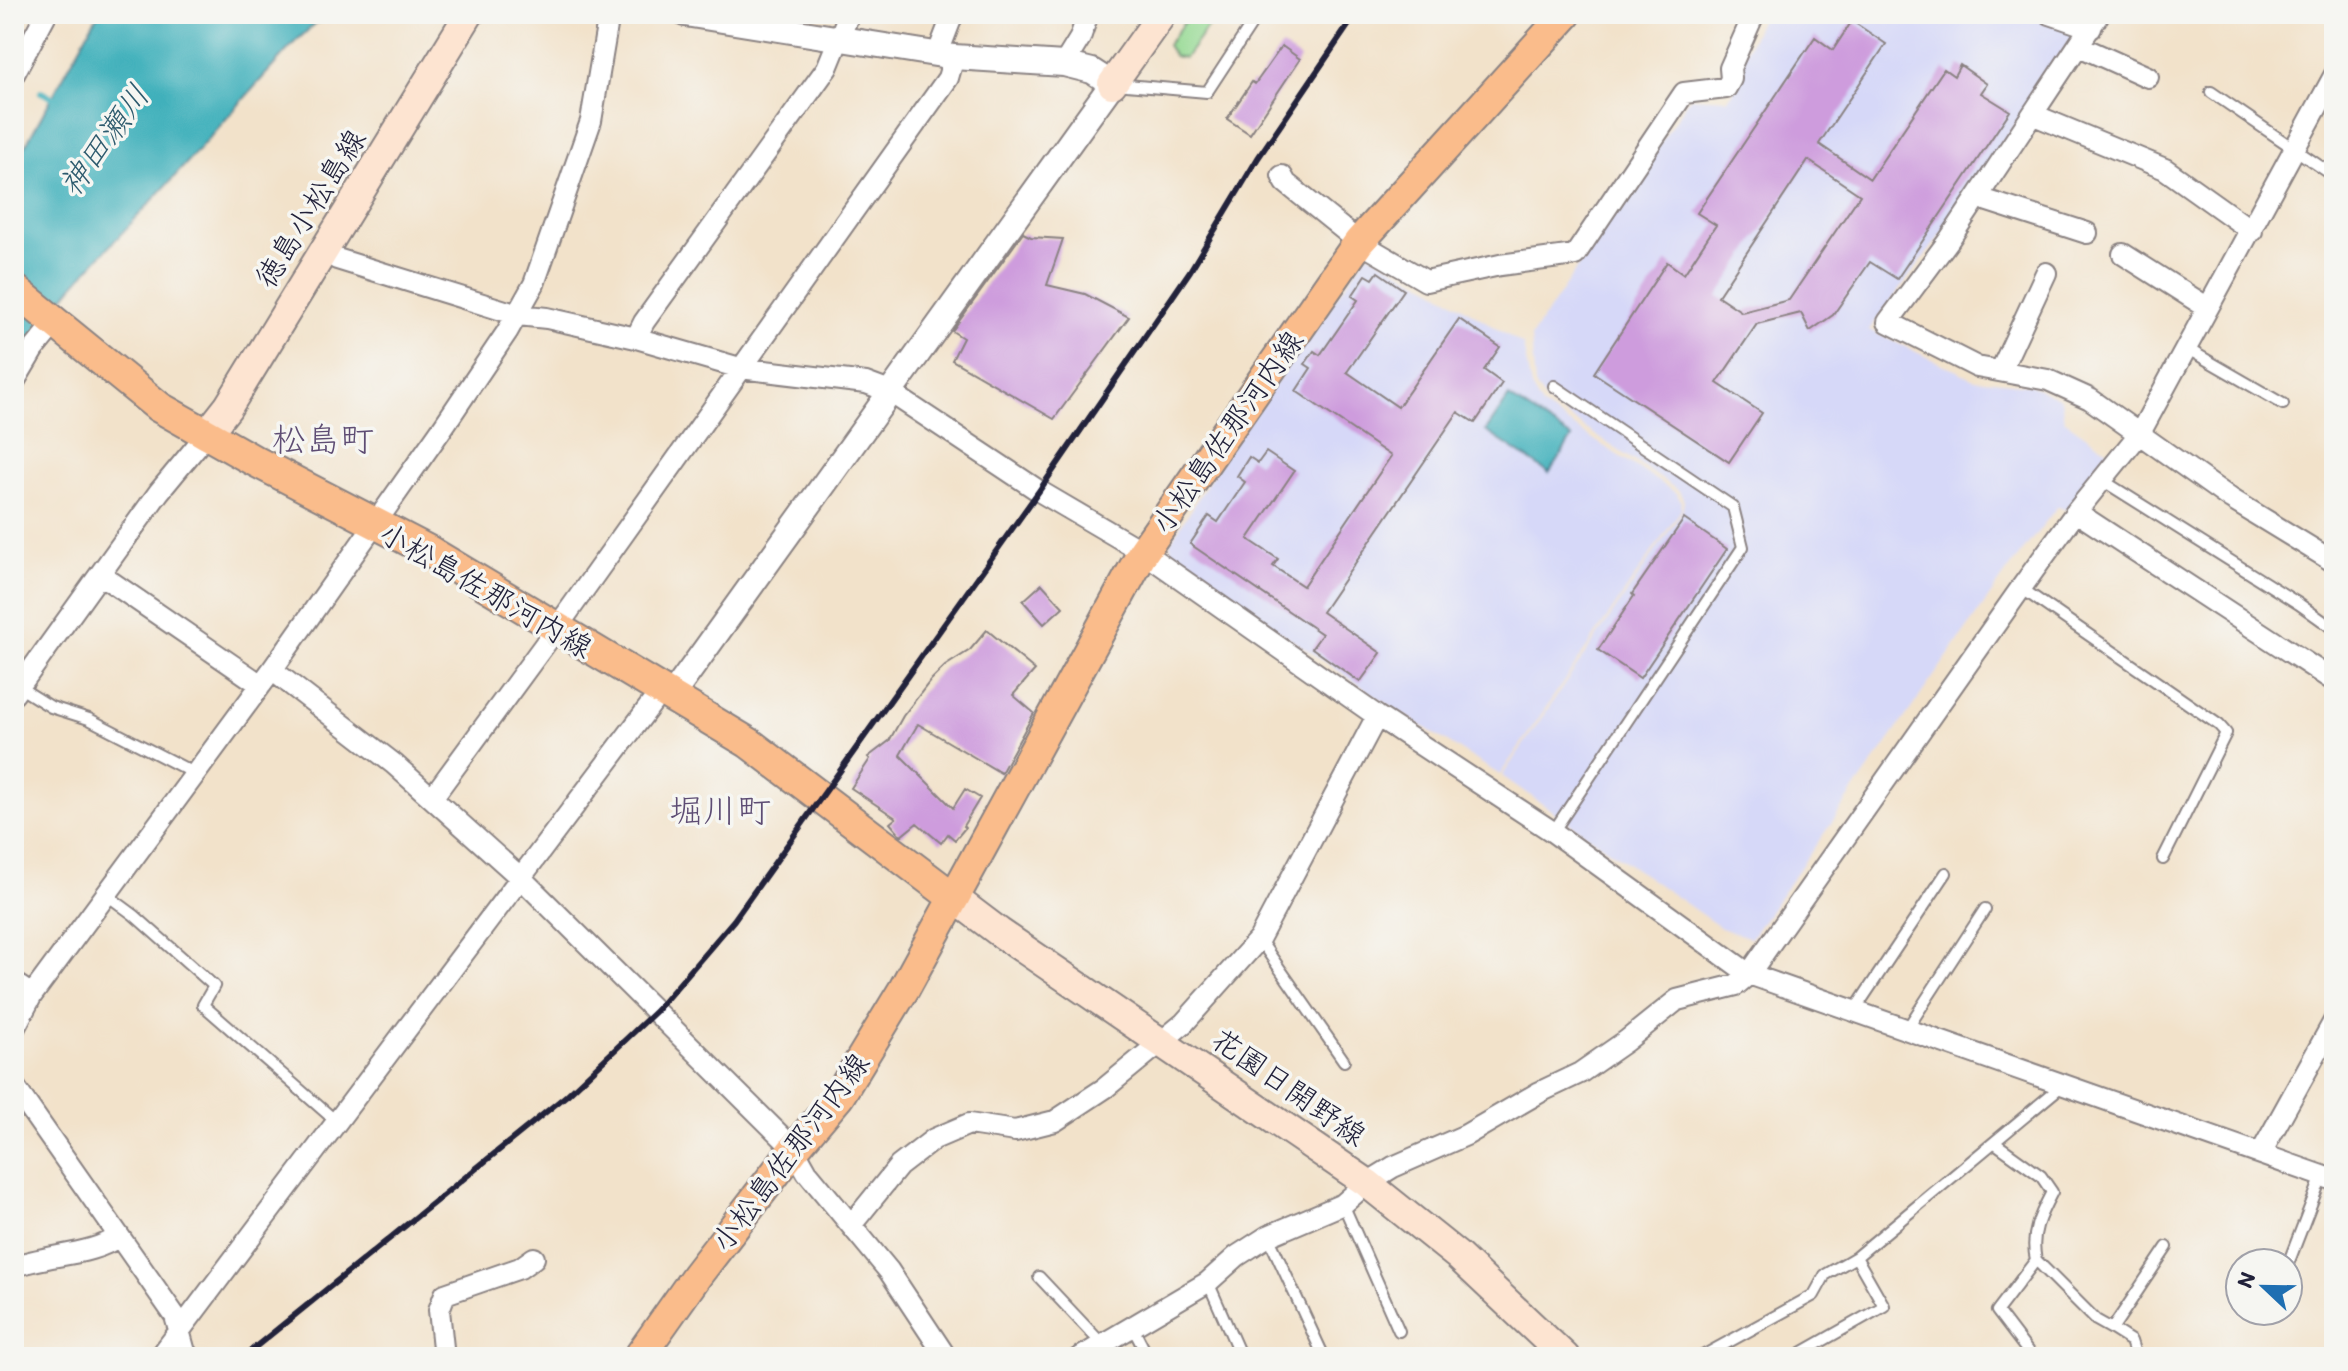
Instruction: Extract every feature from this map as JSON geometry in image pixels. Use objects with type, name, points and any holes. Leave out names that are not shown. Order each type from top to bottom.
[{"type":"main road","name":"徳島小松島線","points":[[206,435],[228,407],[469,14]]},
{"type":"main road","points":[[1112,84],[1162,14]]},
{"type":"main road","name":"小松島佐那河内線","points":[[639,1357],[697,1275],[839,1096],[904,989],[1143,552],[1359,242],[1566,14]]},
{"type":"main road","name":"小松島佐那河内線","points":[[14,289],[159,407],[206,435],[429,551],[749,743],[954,898]]},
{"type":"main road","name":"花園日開野線","points":[[954,898],[999,932],[1367,1183],[1458,1256],[1565,1357]]},
{"type":"street","points":[[14,74],[46,14]]},
{"type":"street","points":[[14,1029],[32,995],[197,775],[441,430],[518,315],[534,284],[591,121],[609,14]]},
{"type":"street","points":[[160,1357],[666,694],[1075,140],[1112,84],[1092,71],[1064,64],[946,55],[685,14]]},
{"type":"street","points":[[636,338],[827,68],[849,14]]},
{"type":"street","points":[[432,798],[948,78],[946,55],[953,14]]},
{"type":"street","points":[[1064,64],[1080,38],[1088,14]]},
{"type":"street","points":[[1282,176],[1286,183],[1359,242],[1426,281],[1500,265],[1575,255],[1684,93],[1726,88],[1731,79],[1730,68],[1754,14]]},
{"type":"street","points":[[2050,14],[2095,21],[1979,196],[1888,322],[1977,367],[2048,380],[2090,399],[2231,499],[2334,562]]},
{"type":"street","points":[[2079,46],[2148,77]]},
{"type":"street","points":[[1081,1357],[1208,1282],[1237,1256],[1268,1236],[1343,1204],[1367,1183],[1393,1167],[1466,1135],[1540,1092],[1580,1073],[1677,1000],[1736,985],[1749,974],[2021,588],[2076,512],[2140,433],[2334,76]]},
{"type":"street","points":[[2034,115],[2165,169],[2252,231]]},
{"type":"street","points":[[1979,196],[2087,233]]},
{"type":"street","points":[[324,250],[337,259],[518,315],[547,318],[636,338],[740,368],[866,383],[890,392],[1039,491],[1143,552],[1377,716],[1553,832],[1749,974],[2328,1178]]},
{"type":"street","points":[[2123,254],[2208,308]]},
{"type":"street","points":[[2001,370],[2046,273]]},
{"type":"street","points":[[14,382],[54,320]]},
{"type":"street","points":[[16,690],[159,492],[206,435]]},
{"type":"street","points":[[2076,512],[2334,681]]},
{"type":"street","points":[[101,575],[267,677],[394,764],[522,879],[794,1149],[807,1172],[889,1271],[946,1357]]},
{"type":"street","points":[[852,1224],[899,1166],[934,1139],[969,1124],[1015,1131],[1055,1121],[1105,1088],[1184,1023],[1259,939],[1377,716]]},
{"type":"street","points":[[14,983],[32,995]]},
{"type":"street","points":[[2261,1153],[2334,1021]]},
{"type":"street","points":[[14,1086],[175,1316],[185,1352],[190,1357]]},
{"type":"street","points":[[14,1267],[33,1259],[87,1249],[119,1236]]},
{"type":"street","points":[[444,1357],[439,1310],[445,1294],[520,1268],[534,1258]]},
{"type":"lane","points":[[1112,84],[1207,92],[1258,14]]},
{"type":"lane","points":[[2211,92],[2334,176]]},
{"type":"lane","points":[[2186,348],[2283,404]]},
{"type":"lane","points":[[1553,832],[1743,547],[1733,507],[1554,386]]},
{"type":"lane","points":[[2102,480],[2334,629]]},
{"type":"lane","points":[[2021,588],[2219,725],[2226,733],[2163,859]]},
{"type":"lane","points":[[16,690],[51,707],[89,719],[197,775]]},
{"type":"lane","points":[[1854,1011],[1946,873]]},
{"type":"lane","points":[[107,895],[214,986],[203,1005],[338,1123]]},
{"type":"lane","points":[[1907,1029],[1985,909]]},
{"type":"lane","points":[[1259,939],[1344,1061]]},
{"type":"lane","points":[[1701,1357],[1814,1295],[1825,1275],[1856,1257],[2064,1084]]},
{"type":"lane","points":[[1995,1143],[2041,1176],[2052,1192],[2037,1220],[2033,1245],[2036,1260],[2096,1320],[2131,1341],[2136,1357]]},
{"type":"lane","points":[[2296,1247],[2328,1178]]},
{"type":"lane","points":[[1343,1204],[1399,1331]]},
{"type":"lane","points":[[1268,1236],[1324,1357]]},
{"type":"lane","points":[[2112,1329],[2167,1247]]},
{"type":"lane","points":[[1794,1357],[1884,1306],[1856,1257]]},
{"type":"lane","points":[[2032,1357],[1997,1311],[2036,1260]]},
{"type":"lane","points":[[1039,1277],[1103,1345]]},
{"type":"lane","points":[[1208,1282],[1241,1357]]},
{"type":"lane","points":[[1133,1328],[1148,1357]]},
{"type":"shaded area","points":[[1763,14],[2024,14],[2076,32],[1953,219],[1869,330],[1974,379],[2030,385],[2061,399],[2064,420],[2108,451],[2069,511],[2058,506],[2008,570],[1751,938],[1721,928],[1502,776],[1682,512],[1684,501],[1679,491],[1546,402],[1535,385],[1531,337],[1691,97],[1728,99],[1739,83],[1737,72]]},
{"type":"shaded area","points":[[1368,253],[1434,289],[1523,345],[1531,387],[1542,406],[1676,493],[1681,501],[1681,510],[1500,775],[1395,709],[1174,560],[1170,543],[1225,455]]},
{"type":"green space","points":[[1190,14],[1217,14],[1185,58],[1174,56],[1167,45]]},
{"type":"water","name":"神田瀬川","points":[[98,14],[344,14],[316,23],[295,42],[84,274],[47,318],[14,367],[14,166]]},
{"type":"water","points":[[1509,397],[1572,438],[1549,473],[1486,431]]},
{"type":"building","points":[[1852,21],[1886,44],[1819,144],[1870,179],[1944,69],[1954,76],[1960,65],[1987,84],[1981,93],[2010,111],[1897,279],[1870,262],[1833,315],[1810,331],[1801,313],[1757,324],[1717,383],[1762,413],[1729,462],[1594,373],[1667,262],[1684,274],[1716,225],[1697,213],[1815,37],[1833,50]],"holes":[[[1808,160],[1860,195],[1789,300],[1742,312],[1718,296]]]},
{"type":"building","points":[[1282,46],[1300,59],[1250,134],[1227,119]]},
{"type":"building","points":[[1023,233],[1031,237],[1063,239],[1047,285],[1085,294],[1129,317],[1054,419],[952,360],[963,338],[952,331]]},
{"type":"building","points":[[1378,272],[1404,290],[1347,372],[1398,407],[1459,319],[1500,347],[1484,370],[1502,383],[1475,423],[1458,412],[1322,612],[1381,653],[1360,682],[1312,648],[1322,634],[1190,544],[1209,516],[1218,522],[1245,482],[1237,476],[1249,457],[1258,463],[1266,452],[1294,471],[1248,539],[1278,559],[1273,566],[1303,586],[1391,456],[1296,391],[1311,368],[1305,364],[1314,351],[1320,355],[1358,300],[1352,296],[1366,275],[1373,279]]},
{"type":"building","points":[[1684,519],[1727,549],[1640,678],[1598,650]]},
{"type":"building","points":[[1042,584],[1063,607],[1044,624],[1023,601]]},
{"type":"building","points":[[987,630],[1035,670],[1013,695],[1034,713],[1001,773],[918,724],[900,755],[953,808],[965,789],[980,798],[963,826],[965,828],[955,840],[948,834],[941,843],[917,823],[901,836],[890,823],[896,818],[851,788],[870,759],[868,757],[889,741],[903,716],[931,680],[945,666],[970,650]]},
{"type":"waterway","points":[[41,92],[60,101]]},
{"type":"railway","points":[[243,1357],[567,1095],[656,1011],[734,920],[1039,491],[1190,271],[1258,158],[1356,14]]},
{"type":"district","name":"松島町","points":[[323,439]]},
{"type":"district","name":"堀川町","points":[[720,810]]}]
